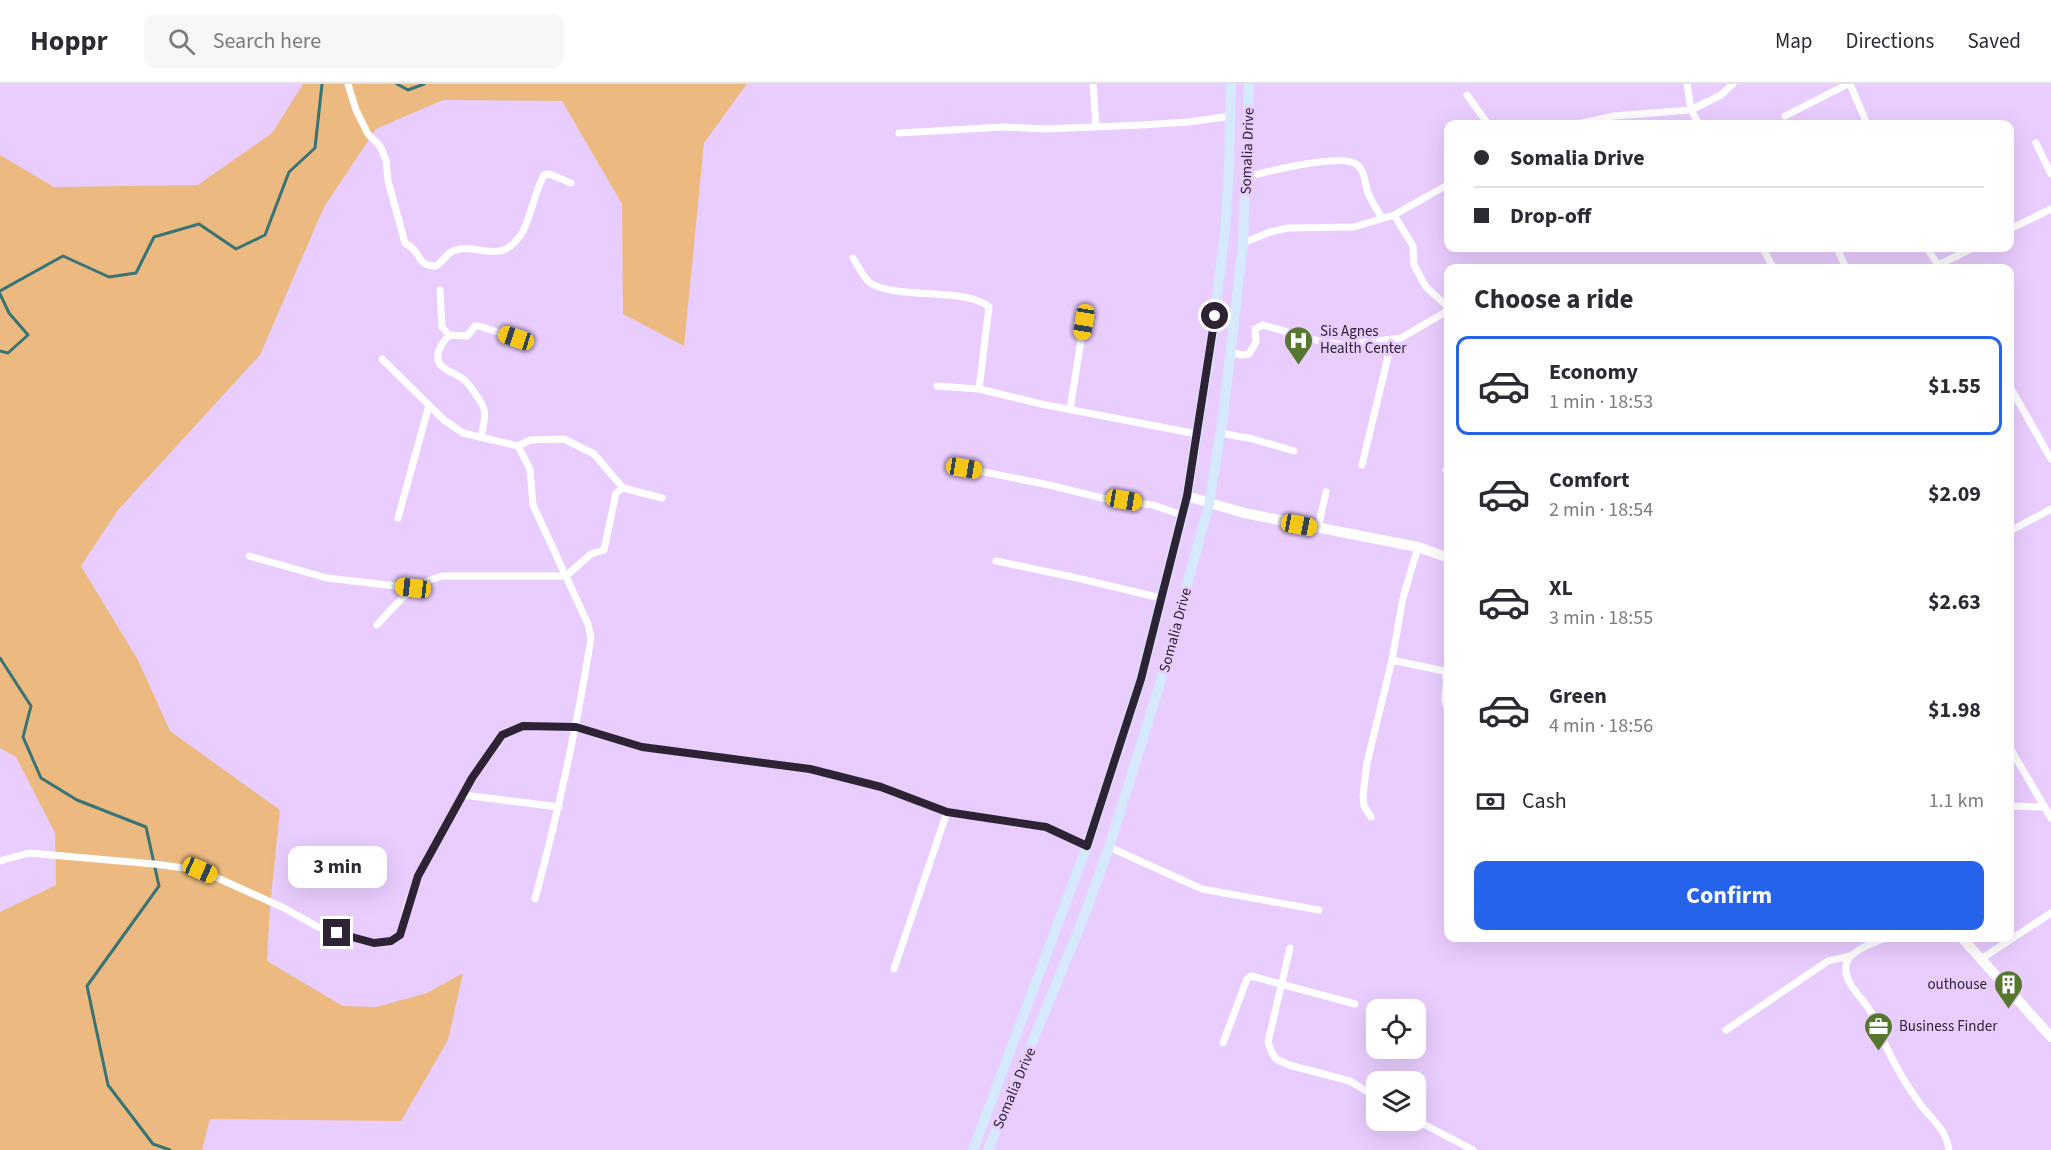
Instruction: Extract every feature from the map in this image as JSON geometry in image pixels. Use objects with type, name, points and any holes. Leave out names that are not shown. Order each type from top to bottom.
[{"type":"main road","name":"Somalia Drive","points":[[973,1150],[1087,846],[1141,679],[1187,496],[1212,338],[1225,231],[1231,84]]},
{"type":"main road","name":"Somalia Drive","points":[[988,1150],[1074,941],[1109,847],[1158,690],[1209,504],[1231,352],[1243,243],[1249,84]]},
{"type":"street","points":[[348,84],[356,110],[368,134],[380,146],[386,160],[388,181],[405,243],[413,247],[426,266],[436,266],[454,250],[474,249],[494,253],[513,245],[524,230],[544,175],[549,174],[571,183]]},
{"type":"street","points":[[1093,84],[1096,126]]},
{"type":"street","points":[[1687,84],[1691,110],[1697,120]]},
{"type":"street","points":[[1596,120],[1614,116],[1691,110],[1722,95],[1734,84]]},
{"type":"street","points":[[1785,116],[1849,84],[1865,120]]},
{"type":"street","points":[[1467,95],[1485,120]]},
{"type":"street","points":[[899,133],[1003,127],[1045,129],[1170,123],[1231,116]]},
{"type":"street","points":[[2036,143],[2051,174]]},
{"type":"street","points":[[1246,177],[1313,162],[1346,161],[1356,164],[1362,171],[1369,195],[1382,218]]},
{"type":"street","points":[[1243,243],[1270,232],[1288,228],[1354,227],[1394,215],[1444,187]]},
{"type":"street","points":[[2014,227],[2051,209]]},
{"type":"street","points":[[1394,215],[1413,246],[1414,265],[1426,287],[1444,304]]},
{"type":"street","points":[[1943,264],[1965,252]]},
{"type":"street","points":[[853,258],[869,282],[879,288],[904,293],[978,299],[988,307],[979,389]]},
{"type":"street","points":[[440,290],[442,327],[449,334],[467,336],[475,326],[480,326],[531,343]]},
{"type":"street","points":[[1231,352],[1249,354],[1256,342],[1255,328],[1263,325],[1318,341],[1344,345],[1392,340],[1426,324],[1444,312]]},
{"type":"street","points":[[1070,409],[1084,322]]},
{"type":"street","points":[[449,334],[440,346],[437,353],[438,359],[443,368],[465,379],[484,408],[481,437]]},
{"type":"street","points":[[1362,465],[1392,340]]},
{"type":"street","points":[[382,360],[444,420],[463,433],[518,446],[530,440],[564,439],[594,454],[623,489],[662,498]]},
{"type":"street","points":[[937,386],[979,389],[1041,404],[1197,434]]},
{"type":"street","points":[[2014,394],[2051,459]]},
{"type":"street","points":[[398,518],[429,405]]},
{"type":"street","points":[[1220,433],[1253,439],[1294,451]]},
{"type":"street","points":[[518,446],[530,470],[533,505],[588,624],[591,638],[576,727],[559,807],[535,899]]},
{"type":"street","points":[[964,468],[1010,476],[1102,498],[1153,505],[1182,515]]},
{"type":"street","points":[[377,625],[413,588],[442,576],[566,576],[591,554],[604,550],[616,493],[623,489]]},
{"type":"street","points":[[1318,528],[1326,492]]},
{"type":"street","points":[[1187,496],[1244,513],[1418,547],[1444,556]]},
{"type":"street","points":[[2014,529],[2051,509]]},
{"type":"street","points":[[1371,817],[1365,807],[1363,795],[1365,773],[1392,660],[1403,598],[1418,547]]},
{"type":"street","points":[[249,556],[327,578],[413,588]]},
{"type":"street","points":[[996,561],[1161,598]]},
{"type":"street","points":[[1392,660],[1444,671]]},
{"type":"street","points":[[0,861],[29,853],[200,870],[284,908],[318,927],[374,943],[391,941],[400,935],[418,876],[472,778],[502,735],[523,726],[576,727],[642,747],[810,769],[881,787],[947,812],[1046,827],[1087,846]]},
{"type":"street","points":[[2014,755],[2051,818]]},
{"type":"street","points":[[463,795],[559,807]]},
{"type":"street","points":[[2014,806],[2043,807]]},
{"type":"street","points":[[894,969],[947,812]]},
{"type":"street","points":[[1109,847],[1202,889],[1319,910]]},
{"type":"street","points":[[2014,937],[2051,913]]},
{"type":"street","points":[[1726,1030],[1828,961],[1850,956],[1877,942]]},
{"type":"street","points":[[1966,942],[2051,1037]]},
{"type":"street","points":[[1981,959],[2007,942]]},
{"type":"street","points":[[1290,948],[1268,1042],[1272,1053],[1276,1059],[1289,1065],[1350,1081],[1366,1091]]},
{"type":"street","points":[[1850,956],[1845,965],[1848,978],[1858,996],[1868,1006],[1888,1052],[1920,1105],[1942,1129],[1948,1141],[1949,1150]]},
{"type":"street","points":[[1223,1044],[1247,979],[1255,976],[1355,1004]]},
{"type":"street","points":[[1426,1125],[1473,1150]]},
{"type":"shaded area","points":[[303,84],[747,84],[704,143],[684,346],[623,314],[622,204],[562,101],[443,100],[376,129],[324,207],[260,355],[118,510],[81,566],[138,660],[170,731],[280,810],[267,961],[343,1006],[376,1007],[427,993],[463,973],[448,1040],[401,1121],[210,1119],[202,1150],[0,1150],[0,912],[56,885],[55,833],[16,757],[0,748],[0,155],[54,187],[198,185],[272,133]]},
{"type":"waterway","points":[[0,291],[63,256],[109,277],[136,273],[154,237],[199,224],[236,249],[265,235],[289,172],[315,148],[322,84]]},
{"type":"waterway","points":[[397,84],[408,90],[424,84]]},
{"type":"waterway","points":[[0,294],[9,313],[28,335],[8,353],[0,351]]},
{"type":"waterway","points":[[0,658],[31,706],[23,737],[41,778],[77,800],[146,827],[159,886],[87,986],[108,1085],[153,1144],[170,1150]]},
{"type":"place","name":"Sis Agnes Health Center","points":[[1299,366]]},
{"type":"place","name":"outhouse","points":[[2008,1010]]},
{"type":"place","name":"Business Finder","points":[[1878,1052]]},
{"type":"route","points":[[337,933],[374,943],[391,941],[400,935],[418,876],[472,778],[502,735],[523,726],[576,727],[642,747],[810,769],[881,787],[947,812],[1046,827],[1087,846],[1141,679],[1187,496],[1215,316]]}]
